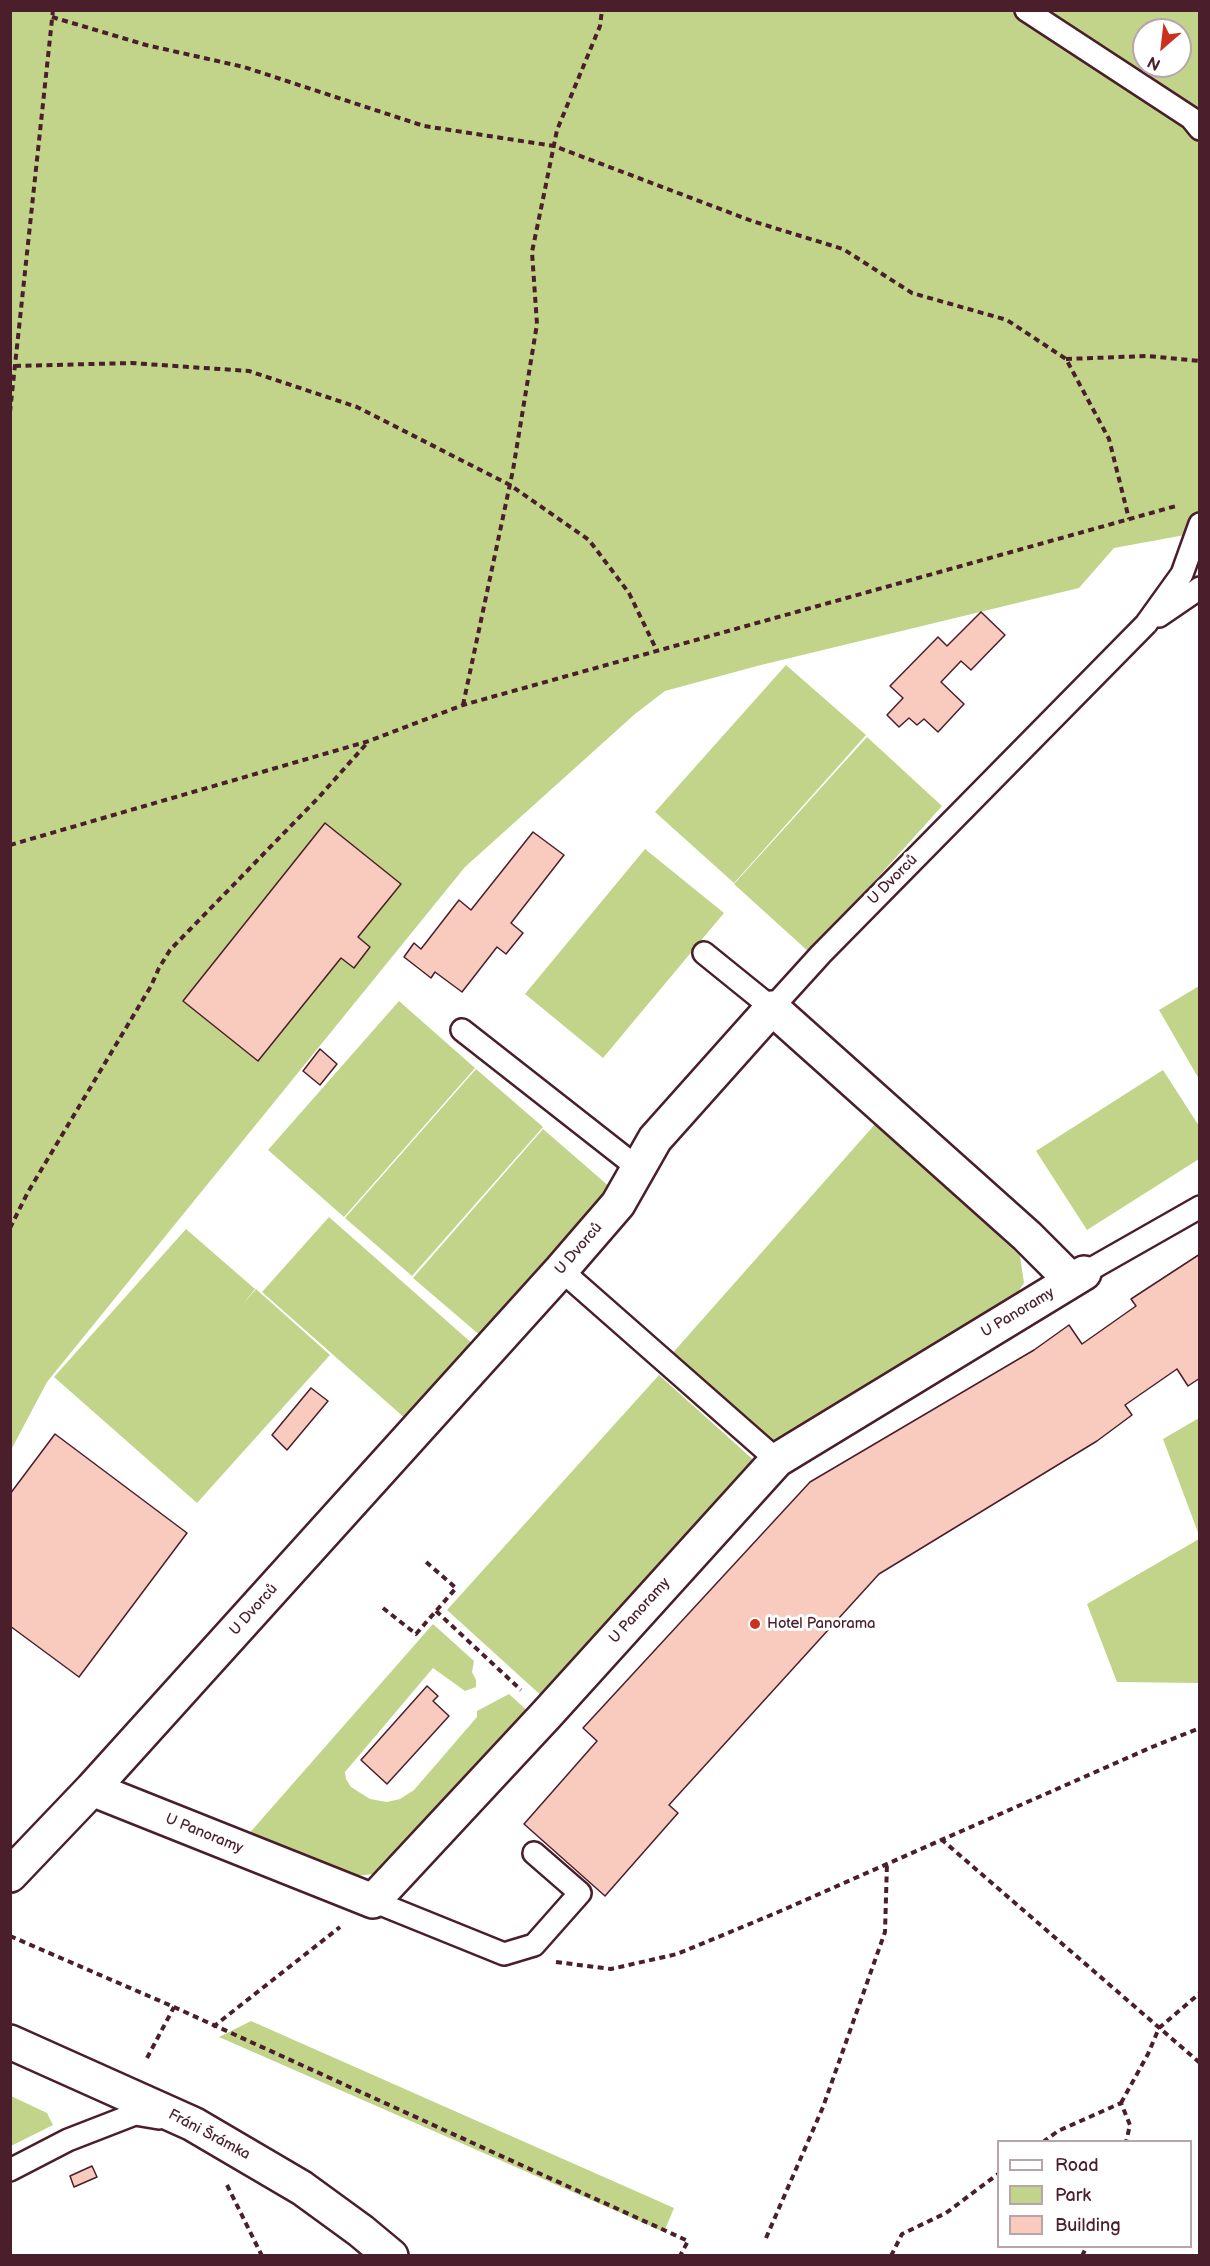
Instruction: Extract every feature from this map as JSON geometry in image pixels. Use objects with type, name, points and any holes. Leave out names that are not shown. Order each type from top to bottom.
[{"type":"street","name":"U Dvorců","points":[[10,1875],[92,1789],[561,1270],[618,1204],[655,1139],[772,1008]]},
{"type":"street","points":[[772,1008],[1027,1236],[1077,1276]]},
{"type":"street","name":"U Panoramy","points":[[92,1789],[373,1901],[547,1714],[777,1460],[1077,1276]]},
{"type":"street","name":"Fráni Šrámka","points":[[10,2042],[193,2124],[302,2188],[361,2230],[392,2256]]},
{"type":"lane","points":[[1026,10],[1191,118],[1200,129]]},
{"type":"lane","points":[[1146,624],[1182,573],[1200,524]]},
{"type":"lane","points":[[1146,624],[1200,588]]},
{"type":"lane","name":"U Dvorců","points":[[772,1008],[821,954],[1146,624]]},
{"type":"lane","points":[[704,953],[772,1008]]},
{"type":"lane","points":[[462,1030],[638,1168]]},
{"type":"lane","name":"U Panoramy","points":[[1077,1276],[1200,1207]]},
{"type":"lane","points":[[561,1270],[777,1460]]},
{"type":"lane","points":[[373,1901],[504,1954],[534,1945],[580,1893],[534,1853]]},
{"type":"lane","points":[[10,2170],[68,2140],[135,2114],[193,2124]]},
{"type":"path","points":[[10,412],[52,10]]},
{"type":"path","points":[[464,705],[510,485],[537,324],[532,252],[556,130],[600,26],[602,10]]},
{"type":"path","points":[[52,17],[146,45],[244,67],[424,126],[554,146],[752,221],[843,249],[912,293],[1006,320],[1066,359],[1109,440],[1129,519]]},
{"type":"path","points":[[1066,359],[1148,356],[1200,361]]},
{"type":"path","points":[[15,366],[131,363],[249,371],[357,407],[510,485],[589,540],[630,593],[657,651]]},
{"type":"path","points":[[10,845],[369,741],[464,705],[1179,505]]},
{"type":"path","points":[[10,1228],[28,1192],[151,986],[170,950],[312,804],[369,741]]},
{"type":"path","points":[[383,1608],[416,1634],[456,1588],[425,1561]]},
{"type":"path","points":[[436,1611],[522,1691]]},
{"type":"path","points":[[534,1945],[558,1964],[611,1969],[677,1954],[1200,1728]]},
{"type":"path","points":[[941,1839],[1200,2063]]},
{"type":"path","points":[[766,2238],[823,2107],[885,1932],[887,1863]]},
{"type":"path","points":[[213,2027],[373,1901]]},
{"type":"path","points":[[10,1936],[174,2007],[213,2027],[688,2241],[680,2256]]},
{"type":"path","points":[[1046,2140],[1058,2131],[1121,2103],[1148,2054],[1159,2028],[1200,1994]]},
{"type":"path","points":[[147,2058],[174,2007]]},
{"type":"path","points":[[1121,2103],[1130,2125],[1126,2140]]},
{"type":"path","points":[[222,2175],[262,2256]]},
{"type":"path","points":[[891,2256],[902,2234],[946,2213],[997,2175]]},
{"type":"green space","points":[[11,11],[1199,11],[1199,535],[1196,533],[1114,548],[1079,588],[757,666],[665,691],[635,714],[465,867],[47,1382],[11,1450]]},
{"type":"green space","points":[[786,665],[866,735],[734,883],[655,812]]},
{"type":"green space","points":[[867,737],[942,806],[810,953],[734,884]]},
{"type":"green space","points":[[645,849],[724,913],[603,1058],[525,994]]},
{"type":"green space","points":[[1199,986],[1199,1079],[1159,1010]]},
{"type":"green space","points":[[399,1001],[475,1068],[344,1217],[268,1150]]},
{"type":"green space","points":[[476,1069],[543,1127],[412,1276],[345,1218]]},
{"type":"green space","points":[[1163,1070],[1199,1126],[1199,1159],[1087,1230],[1036,1151]]},
{"type":"green space","points":[[877,1122],[1020,1256],[1024,1283],[1009,1305],[775,1446],[670,1356]]},
{"type":"green space","points":[[543,1129],[611,1188],[482,1337],[413,1278]]},
{"type":"green space","points":[[329,1217],[474,1345],[407,1420],[262,1292]]},
{"type":"green space","points":[[186,1229],[255,1289],[243,1304],[256,1289],[330,1355],[197,1503],[54,1377]]},
{"type":"green space","points":[[659,1375],[758,1464],[545,1699],[447,1610]]},
{"type":"green space","points":[[1199,1418],[1199,1535],[1163,1439]]},
{"type":"green space","points":[[1199,1539],[1199,1683],[1117,1682],[1087,1604]]},
{"type":"green space","points":[[433,1624],[474,1661],[472,1672],[476,1680],[476,1687],[465,1691],[433,1668],[345,1772],[351,1787],[370,1799],[387,1802],[400,1799],[414,1790],[477,1717],[477,1711],[509,1694],[531,1714],[381,1873],[356,1876],[246,1837]]},
{"type":"green space","points":[[251,2021],[674,2208],[664,2232],[219,2037]]},
{"type":"green space","points":[[11,2096],[47,2113],[53,2125],[11,2146]]},
{"type":"building","points":[[981,612],[1005,635],[971,670],[961,661],[941,682],[964,704],[938,732],[924,719],[917,725],[909,718],[899,727],[887,715],[903,698],[890,686],[938,637],[947,646]]},
{"type":"building","points":[[325,823],[401,884],[358,937],[370,947],[354,968],[341,958],[258,1061],[183,1001]]},
{"type":"building","points":[[533,832],[564,855],[511,923],[523,933],[506,954],[497,947],[462,992],[435,972],[431,978],[404,957],[414,943],[421,949],[459,900],[471,910]]},
{"type":"building","points":[[320,1049],[337,1064],[320,1085],[303,1071]]},
{"type":"building","name":"Hotel Panorama","points":[[1200,1254],[1200,1378],[1188,1386],[1177,1369],[1125,1405],[1132,1415],[1097,1441],[879,1574],[669,1805],[678,1813],[605,1896],[524,1824],[597,1741],[583,1728],[810,1482],[1034,1350],[1069,1325],[1082,1344],[1136,1306],[1131,1299]]},
{"type":"building","points":[[311,1388],[328,1401],[287,1450],[272,1435]]},
{"type":"building","points":[[55,1434],[187,1533],[79,1677],[10,1626],[10,1494]]},
{"type":"building","points":[[427,1686],[438,1696],[433,1701],[449,1716],[387,1784],[361,1760]]},
{"type":"building","points":[[92,2166],[97,2177],[74,2187],[70,2176]]},
{"type":"place","name":"Hotel Panorama","points":[[755,1624]]}]
